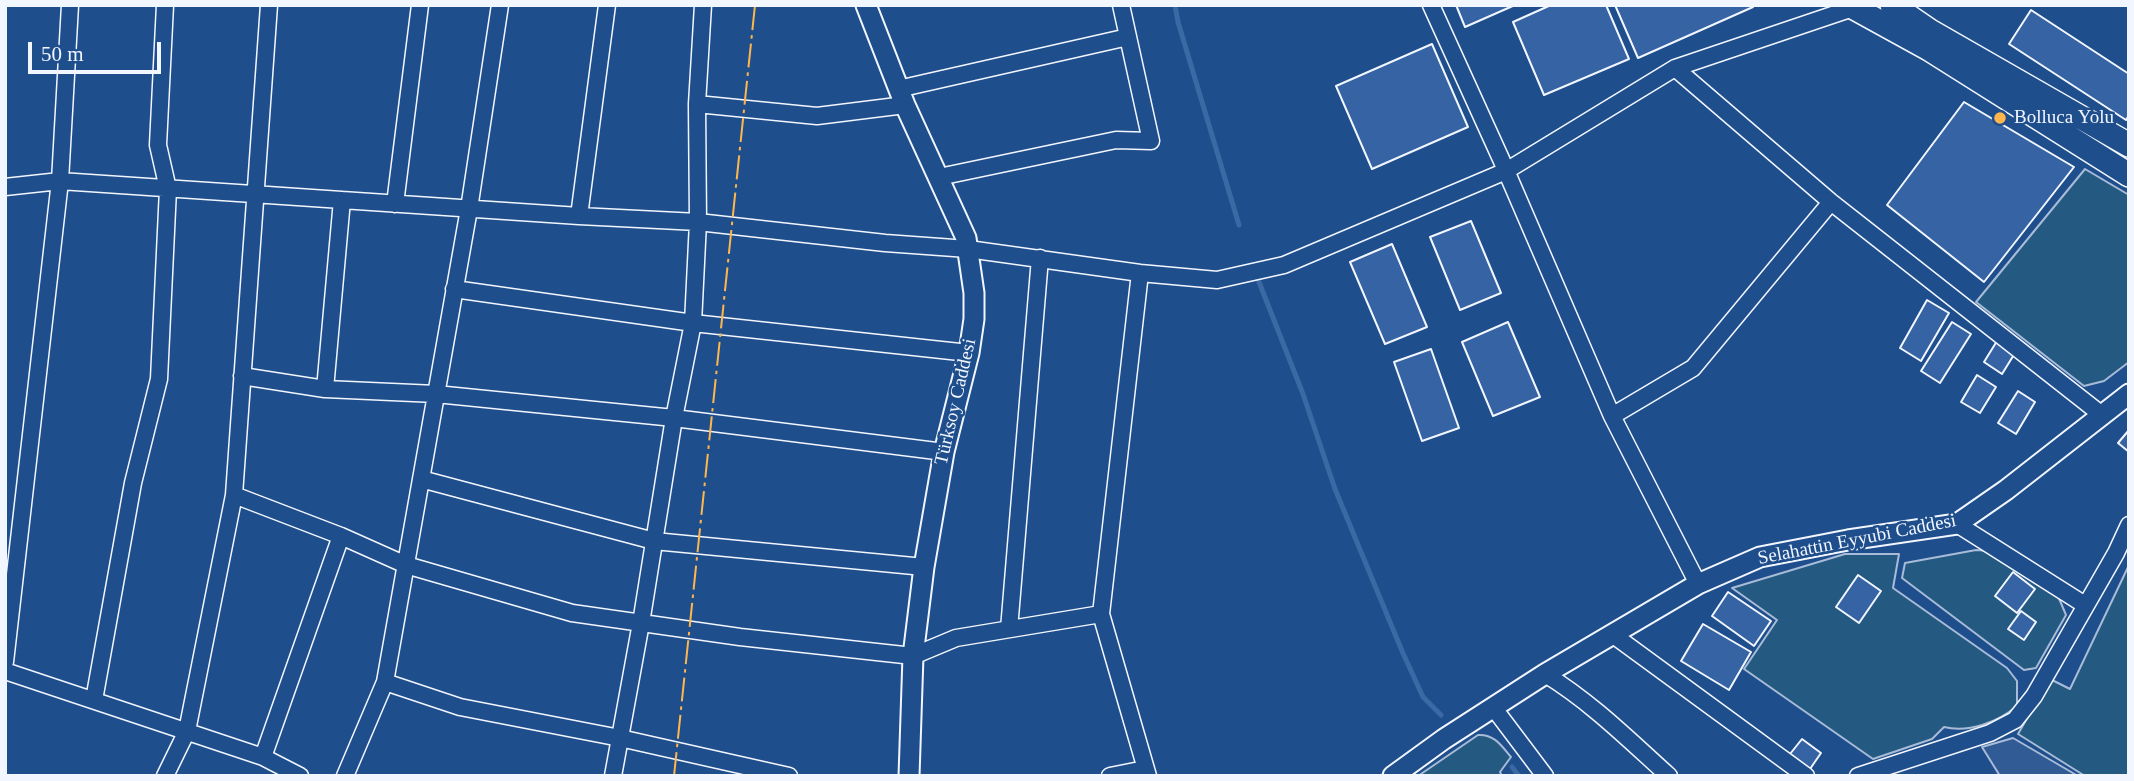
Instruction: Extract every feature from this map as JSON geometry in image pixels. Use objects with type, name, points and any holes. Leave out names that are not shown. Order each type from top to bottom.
[{"type":"main road","points":[[1892,5],[1930,31],[2129,145]]},
{"type":"main road","points":[[1925,5],[1930,31]]},
{"type":"main road","points":[[1851,6],[1929,49],[2129,175]]},
{"type":"street","points":[[5,662],[60,181],[70,5]]},
{"type":"street","points":[[94,700],[133,483],[159,379],[168,189],[158,145],[165,5]]},
{"type":"street","points":[[165,776],[187,731],[234,495],[269,5]]},
{"type":"street","points":[[395,204],[420,5]]},
{"type":"street","points":[[345,776],[385,682],[469,209],[500,5]]},
{"type":"street","points":[[579,216],[607,5]]},
{"type":"street","points":[[613,776],[674,418],[693,323],[698,222],[697,104],[703,5]]},
{"type":"street","name":"Türksoy Caddesi","points":[[866,5],[901,97],[966,238],[974,293],[974,319],[969,353],[944,452],[924,567],[913,656],[909,776]]},
{"type":"street","points":[[939,177],[1116,140],[1151,141],[1121,5]]},
{"type":"street","points":[[1431,5],[1506,170],[1612,416],[1698,584]]},
{"type":"street","points":[[5,187],[60,181],[698,222],[885,243],[968,249],[1140,273],[1217,280],[1284,265],[1506,170],[1675,68],[1851,6]]},
{"type":"street","points":[[697,104],[817,116],[901,97],[1128,37]]},
{"type":"street","points":[[1675,68],[1831,202],[2102,415]]},
{"type":"street","points":[[325,389],[342,200]]},
{"type":"street","points":[[1612,416],[1693,368],[1831,202]]},
{"type":"street","points":[[1009,629],[1040,258]]},
{"type":"street","points":[[1110,776],[1146,772],[1101,614],[1140,273]]},
{"type":"street","points":[[454,289],[693,323],[969,353]]},
{"type":"street","points":[[242,376],[325,389],[436,394],[674,418],[944,452]]},
{"type":"street","name":"Selahattin Eyyubi Caddesi","points":[[1393,776],[1444,739],[1545,674],[1698,584],[1760,557],[1848,540],[1957,524],[2006,490],[2129,394]]},
{"type":"street","points":[[421,479],[654,541],[924,567]]},
{"type":"street","points":[[234,495],[341,536],[406,565],[572,613],[740,637],[913,656],[956,638],[1101,614]]},
{"type":"street","points":[[1957,524],[2085,605]]},
{"type":"street","points":[[1858,776],[1990,733],[2015,720],[2034,696],[2116,553],[2129,525]]},
{"type":"street","points":[[263,757],[341,536]]},
{"type":"street","points":[[1612,634],[1806,776]]},
{"type":"street","points":[[5,671],[263,757],[279,771],[300,776]]},
{"type":"street","points":[[1545,674],[1567,687],[1611,723],[1669,776]]},
{"type":"street","points":[[385,682],[460,707],[620,738],[745,771],[789,776]]},
{"type":"street","points":[[1493,707],[1545,776]]},
{"type":"shaded area","points":[[2085,169],[2129,195],[2129,362],[2104,381],[2084,386],[1976,302]]},
{"type":"shaded area","points":[[1976,550],[1990,551],[2058,596],[2066,615],[2036,668],[2024,670],[1902,578],[1905,563]]},
{"type":"shaded area","points":[[1845,554],[1899,554],[1893,588],[2007,668],[2017,681],[2017,706],[1983,725],[1963,729],[1944,727],[1932,739],[1873,759],[1744,669],[1777,620],[1732,588]]},
{"type":"shaded area","points":[[2129,565],[2129,776],[2085,776],[2018,734],[2050,679],[2070,689]]},
{"type":"shaded area","points":[[1478,735],[1493,738],[1511,757],[1500,772],[1502,776],[1418,776]]},
{"type":"shaded area","points":[[2013,738],[2078,776],[2000,776],[1982,747]]},
{"type":"building","points":[[1456,5],[1515,5],[1465,27]]},
{"type":"building","points":[[1551,5],[1606,5],[1629,59],[1544,95],[1513,22]]},
{"type":"building","points":[[1615,5],[1752,5],[1753,7],[1638,58]]},
{"type":"building","points":[[2031,10],[2129,74],[2129,115],[2126,120],[2009,44]]},
{"type":"building","points":[[1432,44],[1468,127],[1372,169],[1336,86]]},
{"type":"building","points":[[1964,102],[2074,167],[1984,282],[1887,205]]},
{"type":"building","points":[[1471,221],[1501,293],[1460,310],[1430,237]]},
{"type":"building","points":[[1392,244],[1427,327],[1385,344],[1350,262]]},
{"type":"building","points":[[1927,300],[1949,313],[1921,361],[1900,348]]},
{"type":"building","points":[[1508,322],[1540,397],[1493,416],[1462,342]]},
{"type":"building","points":[[1952,322],[1971,334],[1940,383],[1921,371]]},
{"type":"building","points":[[1997,341],[2015,353],[2002,374],[1984,362]]},
{"type":"building","points":[[1431,349],[1459,428],[1422,441],[1394,362]]},
{"type":"building","points":[[1977,375],[1996,387],[1980,413],[1961,402]]},
{"type":"building","points":[[2018,391],[2035,402],[2016,434],[1998,423]]},
{"type":"building","points":[[2129,430],[2129,452],[2118,443]]},
{"type":"building","points":[[2013,572],[2035,589],[2017,613],[1995,596]]},
{"type":"building","points":[[1858,575],[1881,591],[1859,623],[1836,607]]},
{"type":"building","points":[[1728,592],[1771,621],[1754,646],[1712,616]]},
{"type":"building","points":[[2021,611],[2036,622],[2024,640],[2008,629]]},
{"type":"building","points":[[1703,624],[1751,652],[1729,690],[1681,661]]},
{"type":"building","points":[[1802,739],[1821,753],[1810,769],[1790,754]]},
{"type":"waterway","points":[[1175,5],[1239,225]]},
{"type":"waterway","points":[[1259,282],[1303,394],[1335,489],[1402,651],[1423,697],[1441,715]]},
{"type":"waterway","points":[[1512,767],[1519,776]]},
{"type":"power","points":[[674,776],[755,5]]},
{"type":"place","name":"Bolluca Yolu","points":[[2000,118]]}]
